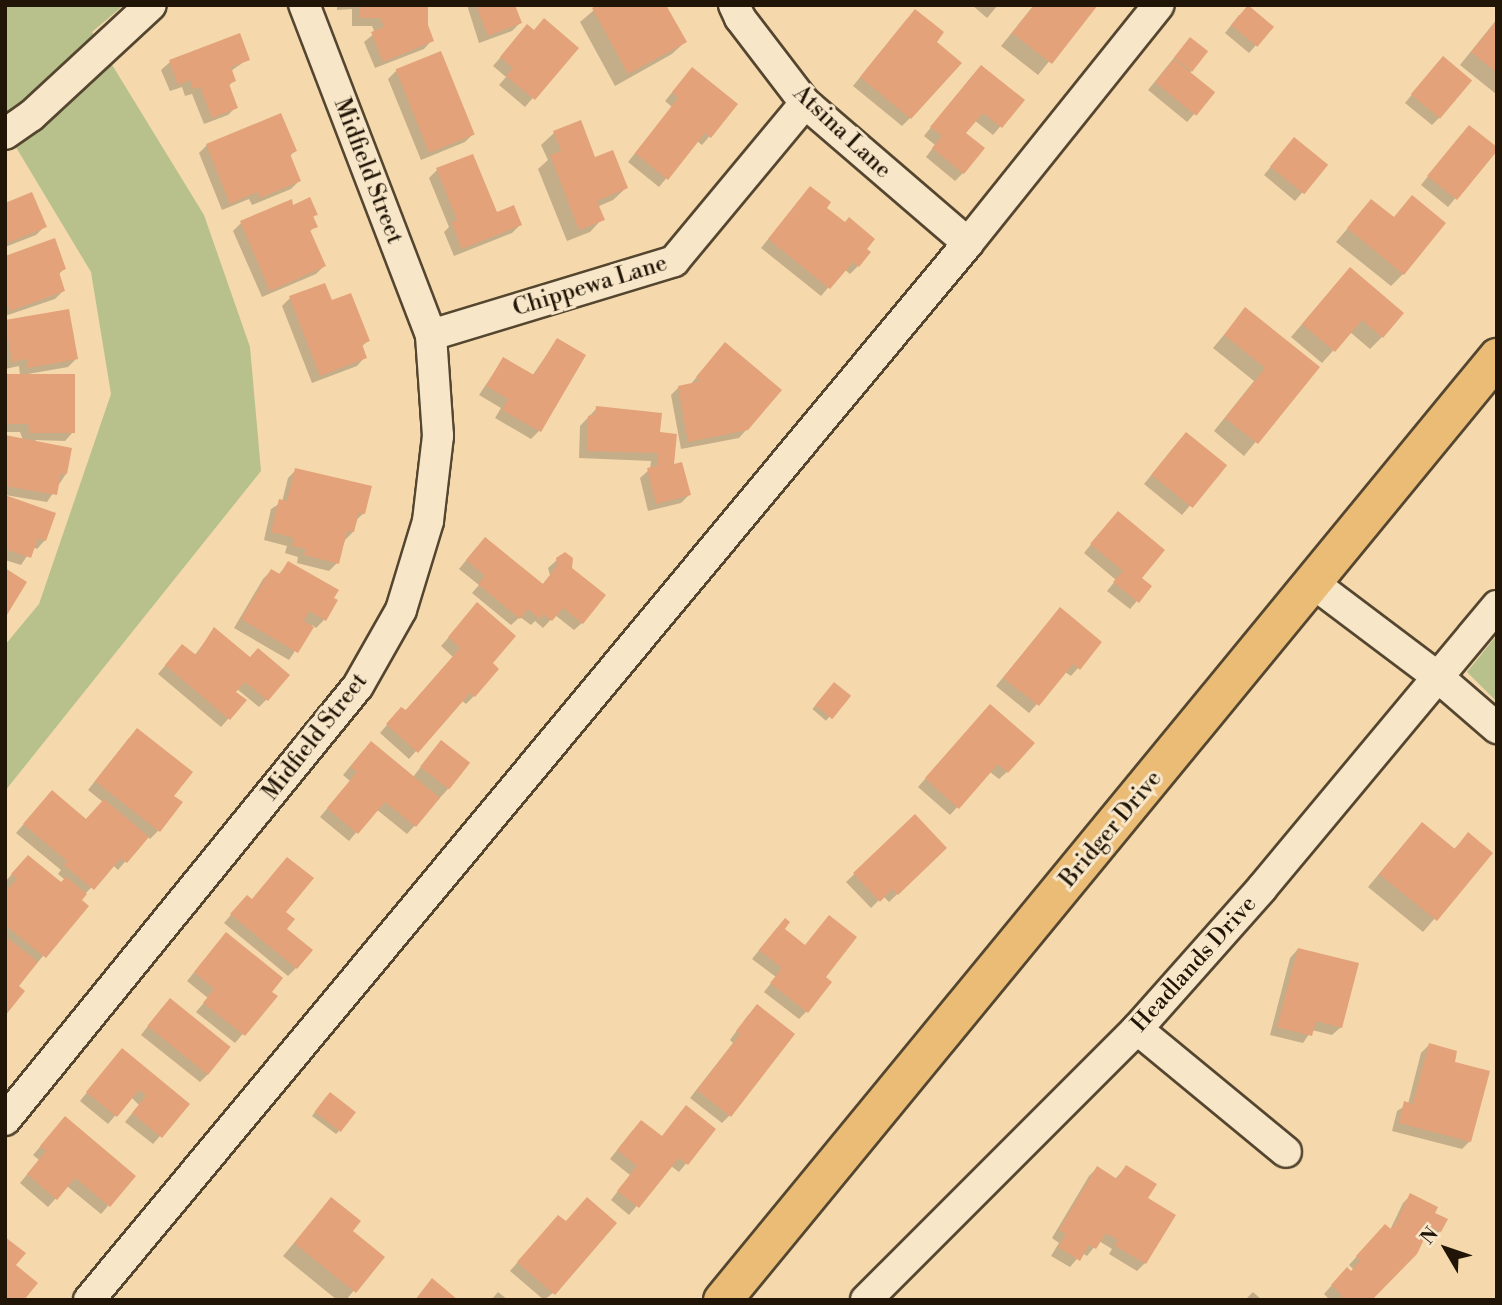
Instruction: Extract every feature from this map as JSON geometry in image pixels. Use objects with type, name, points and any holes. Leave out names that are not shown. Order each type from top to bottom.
[{"type":"main road","name":"Bridger Drive","points":[[722,1300],[1497,357]]},
{"type":"street","points":[[5,134],[31,116],[151,5]]},
{"type":"street","name":"Midfield Street","points":[[5,1119],[358,686],[401,610],[428,522],[439,436],[430,335],[304,5]]},
{"type":"street","name":"Atsina Lane","points":[[734,5],[740,18],[805,103],[968,243]]},
{"type":"street","points":[[89,1300],[968,243],[1158,5]]},
{"type":"street","name":"Chippewa Lane","points":[[430,335],[674,261],[805,103]]},
{"type":"street","points":[[1313,583],[1439,678],[1497,727]]},
{"type":"street","name":"Headlands Drive","points":[[866,1300],[1137,1029],[1262,888],[1497,606]]},
{"type":"street","points":[[1137,1029],[1286,1152]]},
{"type":"green space","points":[[5,5],[124,5],[92,32],[204,215],[250,347],[261,471],[5,791],[5,645],[39,604],[111,394],[91,272],[5,129]]},
{"type":"green space","points":[[1497,635],[1497,702],[1467,672]]},
{"type":"building","points":[[359,5],[428,5],[428,25],[434,41],[383,62],[371,32],[384,27],[380,18],[359,18]]},
{"type":"building","points":[[476,5],[515,5],[522,23],[488,36]]},
{"type":"building","points":[[597,5],[666,5],[687,42],[628,74],[592,8]]},
{"type":"building","points":[[1034,5],[1098,5],[1052,64],[1012,33]]},
{"type":"building","points":[[1248,5],[1274,27],[1257,47],[1231,25]]},
{"type":"building","points":[[915,9],[944,32],[937,42],[962,63],[911,119],[860,77]]},
{"type":"building","points":[[544,18],[579,48],[535,100],[506,76],[513,68],[500,57],[527,24],[534,30]]},
{"type":"building","points":[[1497,20],[1497,73],[1471,52]]},
{"type":"building","points":[[240,33],[250,60],[231,67],[236,81],[229,84],[238,108],[212,118],[200,87],[193,89],[190,80],[178,85],[169,60]]},
{"type":"building","points":[[1190,37],[1208,51],[1192,72],[1174,57]]},
{"type":"building","points":[[441,51],[475,134],[429,153],[396,69]]},
{"type":"building","points":[[1443,56],[1472,80],[1440,119],[1411,94]]},
{"type":"building","points":[[1174,59],[1215,92],[1196,116],[1155,82]]},
{"type":"building","points":[[981,65],[1025,100],[1002,128],[983,113],[966,133],[985,148],[964,174],[932,148],[942,136],[930,127]]},
{"type":"building","points":[[692,67],[738,104],[711,138],[705,133],[668,180],[635,153],[678,98],[672,92]]},
{"type":"building","points":[[281,113],[297,151],[290,154],[301,181],[260,198],[257,192],[230,204],[206,144]]},
{"type":"building","points":[[581,120],[595,157],[613,150],[628,188],[597,201],[605,220],[579,230],[550,155],[561,151],[553,131]]},
{"type":"building","points":[[1469,125],[1497,147],[1497,151],[1457,200],[1427,176]]},
{"type":"building","points":[[1294,137],[1328,165],[1304,194],[1270,167]]},
{"type":"building","points":[[473,154],[497,212],[514,205],[522,225],[462,249],[451,222],[457,220],[436,168]]},
{"type":"building","points":[[810,186],[831,202],[827,208],[845,222],[849,217],[875,239],[867,249],[871,252],[859,267],[853,262],[830,289],[768,239]]},
{"type":"building","points":[[32,192],[47,227],[5,244],[5,203]]},
{"type":"building","points":[[1412,195],[1446,223],[1404,275],[1347,228],[1371,199],[1394,217]]},
{"type":"building","points":[[310,197],[318,215],[313,216],[318,227],[310,230],[326,266],[270,291],[240,221],[292,199],[293,205]]},
{"type":"building","points":[[55,238],[66,269],[59,272],[65,291],[10,311],[5,297],[5,256]]},
{"type":"building","points":[[1350,267],[1404,313],[1383,338],[1362,320],[1335,352],[1302,324]]},
{"type":"building","points":[[325,283],[332,300],[351,293],[370,341],[362,344],[367,358],[320,376],[289,296]]},
{"type":"building","points":[[1245,307],[1320,367],[1258,444],[1225,418],[1265,368],[1224,335]]},
{"type":"building","points":[[69,309],[78,359],[28,368],[27,359],[12,362],[5,320]]},
{"type":"building","points":[[557,338],[586,355],[541,432],[502,410],[508,399],[486,386],[503,357],[534,375]]},
{"type":"building","points":[[725,342],[782,390],[748,430],[688,442],[678,386],[701,381],[696,377]]},
{"type":"building","points":[[5,374],[75,374],[75,433],[30,433],[28,424],[5,424]]},
{"type":"building","points":[[596,406],[662,413],[660,432],[677,434],[674,464],[682,462],[691,495],[656,504],[647,468],[658,466],[658,453],[587,451],[588,416],[595,414]]},
{"type":"building","points":[[1186,432],[1227,465],[1193,508],[1151,475]]},
{"type":"building","points":[[5,435],[72,448],[67,474],[61,473],[57,495],[5,486]]},
{"type":"building","points":[[295,468],[372,486],[365,514],[359,513],[354,532],[347,531],[339,564],[304,555],[306,549],[292,546],[294,538],[271,532],[279,499],[287,501]]},
{"type":"building","points":[[5,495],[56,513],[46,541],[38,538],[31,558],[5,549]]},
{"type":"building","points":[[1118,511],[1165,550],[1142,578],[1152,586],[1139,603],[1113,582],[1123,571],[1090,544]]},
{"type":"building","points":[[485,537],[543,584],[557,566],[556,558],[565,552],[573,558],[572,568],[606,595],[583,624],[563,608],[552,621],[543,614],[540,619],[528,609],[520,619],[478,584],[485,576],[466,560]]},
{"type":"building","points":[[288,561],[339,590],[334,598],[338,600],[326,621],[309,611],[304,621],[314,627],[298,653],[241,619],[271,569],[280,574]]},
{"type":"building","points":[[5,568],[27,582],[5,618]]},
{"type":"building","points":[[477,602],[516,636],[493,663],[499,669],[475,697],[470,693],[418,753],[386,724],[401,707],[406,710],[460,648],[448,637]]},
{"type":"building","points":[[1060,607],[1102,642],[1080,670],[1073,664],[1039,706],[1003,678]]},
{"type":"building","points":[[214,627],[250,657],[258,648],[290,675],[268,701],[245,682],[236,692],[247,700],[230,720],[165,665],[182,644],[196,655]]},
{"type":"building","points":[[834,682],[851,696],[832,719],[815,705]]},
{"type":"building","points":[[990,704],[1035,743],[1008,773],[998,764],[959,809],[925,778]]},
{"type":"building","points":[[137,728],[193,772],[174,796],[183,802],[160,832],[95,781]]},
{"type":"building","points":[[441,740],[470,763],[449,790],[420,767]]},
{"type":"building","points":[[371,741],[440,798],[416,827],[385,802],[358,834],[327,808],[357,772],[350,767]]},
{"type":"building","points":[[52,790],[86,819],[104,799],[149,837],[127,863],[121,858],[94,890],[64,865],[67,861],[23,824]]},
{"type":"building","points":[[915,814],[947,848],[898,895],[892,889],[880,902],[853,873]]},
{"type":"building","points":[[1422,822],[1455,849],[1468,832],[1493,853],[1437,921],[1379,874]]},
{"type":"building","points":[[28,855],[61,882],[66,877],[87,894],[82,900],[89,906],[46,958],[5,925],[5,885],[9,888],[17,879],[11,874]]},
{"type":"building","points":[[287,857],[314,878],[286,912],[295,919],[287,929],[313,950],[297,969],[230,914],[247,895],[252,899]]},
{"type":"building","points":[[829,915],[857,937],[826,977],[832,982],[808,1013],[770,983],[782,968],[759,950],[785,918],[790,922],[785,929],[805,945]]},
{"type":"building","points":[[226,932],[283,978],[272,992],[278,996],[245,1036],[203,1003],[214,989],[194,972]]},
{"type":"building","points":[[5,936],[38,962],[19,986],[25,991],[5,1016]]},
{"type":"building","points":[[1298,948],[1359,963],[1342,1028],[1316,1021],[1312,1036],[1277,1027]]},
{"type":"building","points":[[170,998],[231,1047],[208,1075],[147,1026]]},
{"type":"building","points":[[757,1004],[795,1034],[731,1117],[697,1090],[740,1034],[736,1031]]},
{"type":"building","points":[[1429,1043],[1457,1051],[1455,1062],[1490,1071],[1471,1142],[1399,1123],[1404,1101],[1413,1104]]},
{"type":"building","points":[[122,1048],[190,1104],[162,1138],[132,1113],[146,1096],[139,1090],[117,1117],[86,1092]]},
{"type":"building","points":[[330,1092],[356,1112],[341,1132],[315,1112]]},
{"type":"building","points":[[686,1105],[716,1129],[688,1165],[679,1158],[639,1208],[617,1191],[637,1166],[617,1150],[641,1120],[662,1136]]},
{"type":"building","points":[[65,1116],[136,1176],[110,1207],[75,1178],[57,1200],[27,1174],[46,1151],[40,1146]]},
{"type":"building","points":[[1126,1165],[1157,1184],[1148,1198],[1176,1215],[1146,1264],[1115,1246],[1118,1240],[1106,1233],[1096,1249],[1089,1245],[1080,1261],[1058,1247],[1066,1234],[1059,1230],[1097,1166],[1117,1179]]},
{"type":"building","points":[[1410,1193],[1438,1207],[1435,1213],[1448,1219],[1441,1232],[1430,1227],[1417,1254],[1372,1300],[1340,1300],[1342,1295],[1331,1285],[1347,1267],[1351,1271],[1360,1261],[1356,1256],[1385,1224],[1391,1229]]},
{"type":"building","points":[[331,1197],[361,1221],[353,1231],[385,1257],[356,1293],[294,1243]]},
{"type":"building","points":[[587,1197],[617,1223],[555,1295],[517,1262],[558,1215],[566,1221]]},
{"type":"building","points":[[5,1237],[26,1253],[16,1265],[38,1283],[24,1300],[5,1298]]},
{"type":"building","points":[[432,1278],[458,1300],[415,1300]]}]
